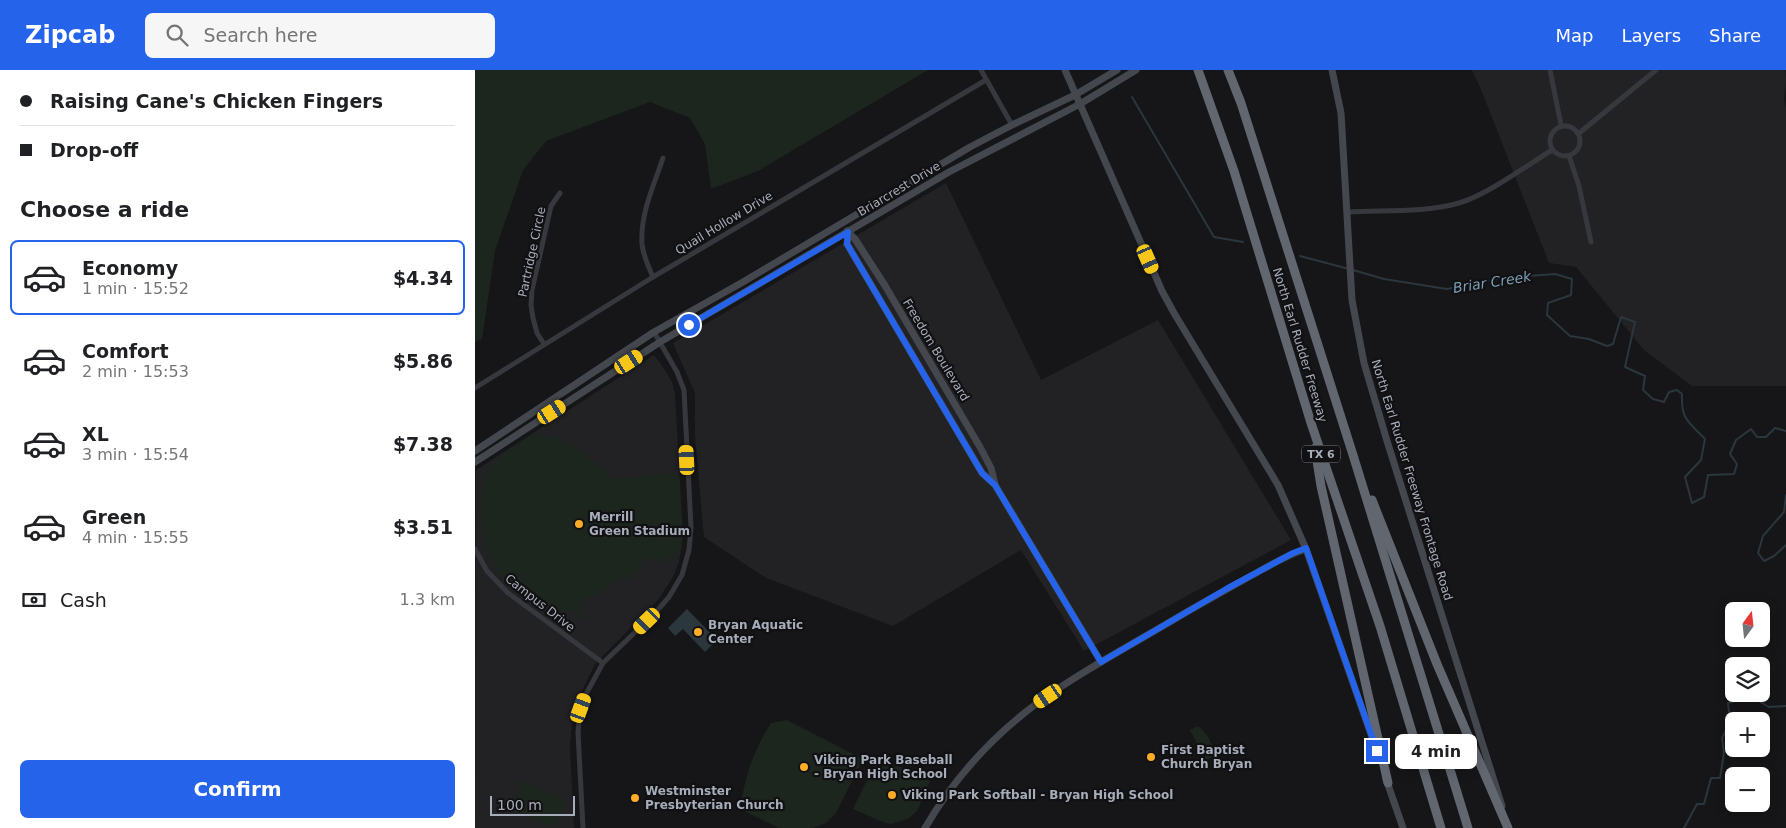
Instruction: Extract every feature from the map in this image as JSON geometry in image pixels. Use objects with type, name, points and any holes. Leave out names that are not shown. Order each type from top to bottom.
[{"type":"highway","name":"North Earl Rudder Freeway","points":[[1198,70],[1234,171],[1311,423],[1380,626],[1441,828]]},
{"type":"highway","name":"North Earl Rudder Freeway","points":[[1228,70],[1241,103],[1353,455],[1468,828]]},
{"type":"highway","points":[[1311,423],[1321,486],[1388,784]]},
{"type":"highway","points":[[1353,455],[1437,664],[1509,828]]},
{"type":"main road","points":[[1065,70],[1162,291],[1278,485],[1306,548],[1403,828]]},
{"type":"main road","name":"Briarcrest Drive","points":[[475,451],[654,332],[743,282],[971,147],[1075,95],[1117,70]]},
{"type":"main road","name":"Briarcrest Drive","points":[[475,462],[660,342],[949,172],[1080,104],[1136,70]]},
{"type":"main road","name":"North Earl Rudder Freeway Frontage Road","points":[[1332,70],[1341,113],[1352,300],[1364,363],[1509,828]]},
{"type":"main road","name":"Freedom Boulevard","points":[[842,223],[855,239],[959,412],[991,468],[995,485]]},
{"type":"main road","name":"Freedom Boulevard","points":[[848,232],[847,244],[949,418],[982,473],[995,485],[1101,662]]},
{"type":"main road","points":[[894,324],[903,318]]},
{"type":"main road","points":[[920,367],[929,362]]},
{"type":"main road","points":[[949,418],[959,412]]},
{"type":"main road","points":[[925,828],[973,761],[1035,704],[1101,662],[1228,588],[1306,548]]},
{"type":"street","points":[[981,70],[1012,125]]},
{"type":"street","points":[[1550,70],[1561,125]]},
{"type":"street","points":[[1578,134],[1656,70]]},
{"type":"street","name":"Quail Hollow Drive","points":[[475,388],[653,277],[987,80]]},
{"type":"street","points":[[1561,125],[1569,126],[1578,134],[1580,140],[1575,153],[1569,156],[1562,156],[1552,150],[1550,144],[1551,134],[1561,125]]},
{"type":"street","points":[[1348,212],[1431,208],[1460,203],[1490,188],[1552,150]]},
{"type":"street","points":[[1569,156],[1583,204],[1591,242]]},
{"type":"street","points":[[653,277],[642,245],[642,231],[645,214],[663,158]]},
{"type":"street","name":"Partridge Circle","points":[[544,344],[537,333],[533,318],[532,290],[551,206],[560,193]]},
{"type":"street","points":[[583,828],[578,737],[579,717],[591,684],[603,663],[669,597],[682,574],[689,550],[691,527],[685,397],[680,377],[654,332]]},
{"type":"street","name":"Campus Drive","points":[[475,549],[487,571],[503,590],[603,663]]},
{"type":"shaded area","points":[[475,70],[928,70],[758,171],[711,189],[705,144],[690,118],[650,102],[546,141],[523,170],[495,251],[482,339],[475,342]]},
{"type":"shaded area","points":[[1472,70],[1785,70],[1786,386],[1692,386],[1644,350],[1576,267],[1549,263]]},
{"type":"shaded area","points":[[946,183],[1041,380],[1158,320],[1291,540],[1084,651],[1021,550],[893,626],[766,578],[704,537],[695,436],[695,393],[673,343]]},
{"type":"shaded area","points":[[654,355],[672,382],[675,394],[683,536],[679,562],[673,577],[657,601],[595,664],[578,699],[572,722],[570,748],[574,828],[475,828],[476,470]]},
{"type":"shaded area","name":"Merrill Green Stadium","points":[[533,434],[558,439],[577,449],[613,479],[679,472],[682,533],[678,560],[663,556],[660,563],[643,558],[639,570],[629,580],[621,579],[582,602],[581,611],[584,615],[576,620],[575,618],[580,615],[578,612],[554,610],[546,613],[511,588],[501,577],[487,550],[481,518],[483,487],[486,473],[496,461]]},
{"type":"shaded area","name":"Bryan Aquatic Center","points":[[687,609],[717,640],[705,652],[683,629],[675,636],[668,628]]},
{"type":"shaded area","name":"Viking Park Baseball - Bryan High School","points":[[787,720],[863,759],[836,813],[826,823],[813,828],[779,828],[740,809],[747,774],[759,744],[771,723]]},
{"type":"shaded area","points":[[1198,726],[1205,733],[1213,747],[1215,756],[1206,760],[1190,730]]},
{"type":"shaded area","name":"Viking Park Softball - Bryan High School","points":[[884,759],[930,781],[917,811],[909,818],[892,824],[885,823],[853,809],[876,762]]},
{"type":"shaded area","points":[[523,780],[567,801],[554,828],[510,808]]},
{"type":"waterway","name":"Briar Creek","points":[[1132,97],[1214,237],[1243,242]]},
{"type":"waterway","name":"Briar Creek","points":[[1300,256],[1349,269]]},
{"type":"waterway","name":"Briar Creek","points":[[1353,270],[1384,279],[1447,289],[1502,278],[1555,274],[1572,279],[1571,295],[1548,303],[1547,315],[1570,336],[1589,339],[1607,346],[1613,344],[1621,317],[1635,322],[1625,367],[1645,376],[1643,390],[1653,399],[1664,402],[1669,392],[1677,390],[1682,394],[1684,415],[1705,439],[1701,460],[1685,477],[1692,503],[1704,497],[1708,475],[1734,474],[1737,464],[1730,454],[1736,440],[1751,429],[1757,437],[1766,437],[1775,428],[1786,431]]},
{"type":"waterway","name":"Briar Creek","points":[[1786,495],[1784,512],[1763,536],[1758,553],[1764,561],[1774,556],[1786,545]]},
{"type":"waterway","points":[[1684,828],[1697,804],[1704,804],[1711,778],[1720,778],[1724,753],[1722,738],[1730,722],[1728,703],[1745,698],[1757,700],[1769,707],[1786,706]]},
{"type":"place","name":"Merrill Green Stadium","points":[[579,524]]},
{"type":"place","name":"Bryan Aquatic Center","points":[[698,632]]},
{"type":"place","name":"First Baptist Church Bryan","points":[[1151,757]]},
{"type":"place","name":"Viking Park Baseball - Bryan High School","points":[[804,767]]},
{"type":"place","name":"Viking Park Softball - Bryan High School","points":[[892,795]]},
{"type":"place","name":"Westminster Presbyterian Church","points":[[635,798]]},
{"type":"route","points":[[689,325],[848,232],[847,244],[875,292],[982,473],[995,485],[1101,662],[1228,588],[1306,548],[1377,751]]}]
